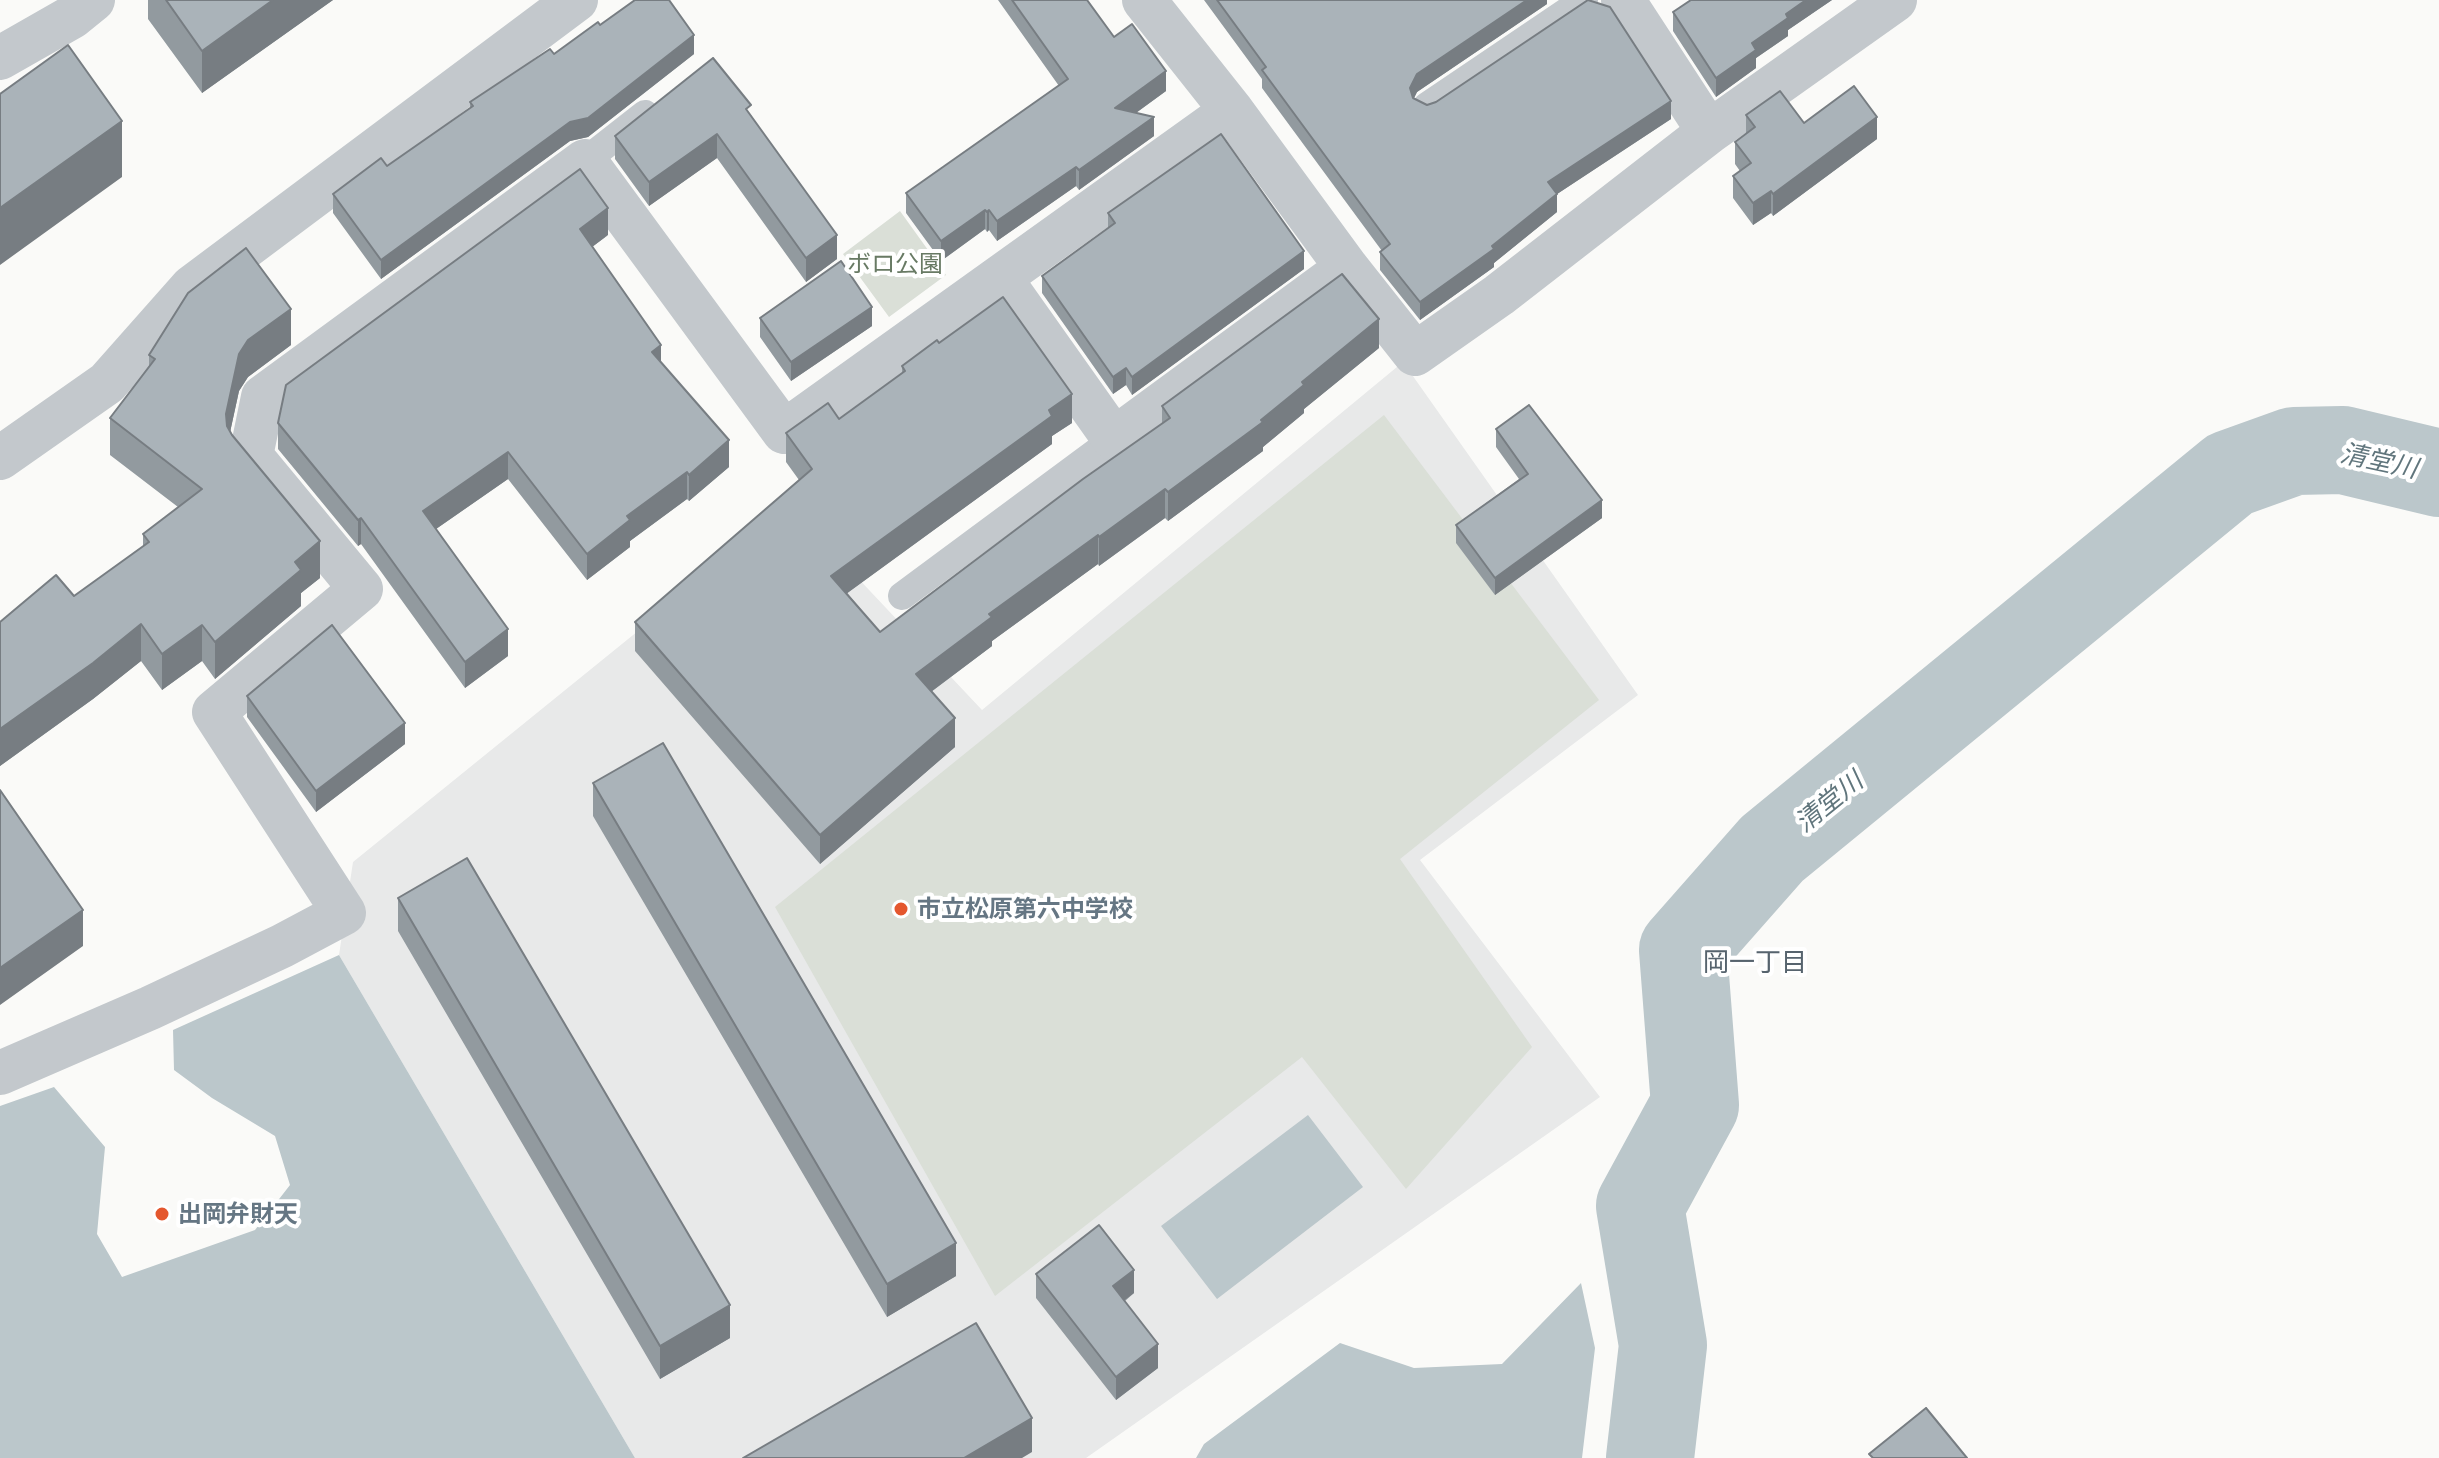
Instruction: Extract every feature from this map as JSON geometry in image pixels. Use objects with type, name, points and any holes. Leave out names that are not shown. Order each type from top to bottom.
[{"type":"street","points":[[0,58],[72,17],[93,0]]},
{"type":"street","points":[[0,458],[107,383],[192,287],[576,0]]},
{"type":"street","points":[[1144,0],[1232,111],[1347,268],[1415,354],[1499,295],[1709,132],[1895,0]]},
{"type":"street","points":[[1623,0],[1709,132]]},
{"type":"street","points":[[0,1073],[150,1008],[344,913],[214,712],[361,589],[251,456],[263,397],[585,161],[784,432],[1232,111]]},
{"type":"street","points":[[1000,278],[1114,439],[1347,268]]},
{"type":"lane","points":[[1427,106],[1584,0]]},
{"type":"lane","points":[[585,161],[667,96]]},
{"type":"lane","points":[[902,596],[1114,439]]},
{"type":"shaded area","name":"市立松原第六中学校","points":[[1403,362],[1638,695],[1420,860],[1600,1097],[1086,1458],[635,1458],[339,955],[353,862],[791,507],[982,710]]},
{"type":"shaded area","points":[[339,955],[635,1458],[0,1458],[0,1106],[54,1087],[105,1147],[97,1234],[122,1277],[255,1230],[290,1185],[275,1136],[212,1098],[174,1070],[173,1030]]},
{"type":"shaded area","points":[[1308,1115],[1363,1187],[1217,1299],[1161,1226]]},
{"type":"shaded area","points":[[1581,1283],[1595,1348],[1582,1458],[1196,1458],[1204,1444],[1340,1343],[1414,1368],[1502,1364]]},
{"type":"green space","name":"ボロ公園","points":[[900,211],[946,275],[889,317],[843,254]]},
{"type":"green space","points":[[1384,415],[1599,700],[1400,859],[1532,1047],[1406,1189],[1302,1057],[995,1296],[775,907]]},
{"type":"building","points":[[166,0],[273,0],[202,51]]},
{"type":"building","points":[[635,0],[669,0],[694,35],[588,118],[570,122],[381,260],[333,194],[381,158],[387,166],[473,106],[470,102],[550,49],[554,54]]},
{"type":"building","points":[[1012,0],[1087,0],[1114,37],[1132,24],[1166,71],[1115,108],[1154,117],[1079,170],[1076,167],[997,221],[989,210],[985,210],[941,241],[906,193],[1068,79]]},
{"type":"building","points":[[1217,0],[1527,0],[1417,74],[1410,88],[1413,98],[1427,105],[1436,102],[1588,0],[1610,7],[1671,101],[1548,182],[1557,194],[1492,246],[1494,249],[1420,302],[1380,252],[1390,244],[1262,70],[1266,67]]},
{"type":"building","points":[[1691,0],[1806,0],[1786,14],[1788,18],[1752,43],[1756,50],[1716,78],[1673,12]]},
{"type":"building","points":[[68,45],[122,121],[0,208],[0,94]]},
{"type":"building","points":[[713,58],[751,105],[746,109],[837,235],[806,258],[717,134],[649,182],[615,136]]},
{"type":"building","points":[[1854,86],[1877,117],[1773,194],[1771,191],[1753,203],[1733,176],[1751,163],[1735,142],[1755,127],[1746,115],[1780,91],[1804,123]]},
{"type":"building","points":[[1221,134],[1304,251],[1132,377],[1126,368],[1113,377],[1042,276],[1115,223],[1108,213]]},
{"type":"building","points":[[580,169],[608,208],[580,229],[661,345],[652,352],[729,440],[689,475],[687,472],[627,516],[630,520],[587,554],[508,452],[423,511],[508,629],[465,662],[361,518],[358,520],[278,423],[286,385]]},
{"type":"building","points":[[246,248],[291,309],[248,340],[239,354],[226,414],[227,426],[320,541],[295,562],[301,570],[215,642],[202,625],[162,654],[141,624],[93,663],[0,729],[0,622],[56,575],[74,596],[149,542],[143,534],[202,489],[110,418],[155,359],[149,355],[188,293]]},
{"type":"building","points":[[841,261],[872,307],[791,362],[760,318]]},
{"type":"building","points":[[1342,274],[1379,319],[1302,382],[1304,385],[1261,420],[1263,422],[1168,492],[1165,489],[989,614],[992,617],[916,674],[955,718],[820,835],[635,622],[812,469],[786,433],[828,403],[839,419],[905,371],[902,366],[1003,297],[1072,394],[1049,410],[1052,416],[831,576],[880,632],[1083,479],[1170,418],[1162,406]]},
{"type":"building","points":[[1529,405],[1602,500],[1495,578],[1456,525],[1528,474],[1496,429]]},
{"type":"building","points":[[332,625],[405,723],[316,791],[247,696]]},
{"type":"building","points":[[663,743],[956,1243],[887,1284],[593,783]]},
{"type":"building","points":[[0,790],[83,910],[0,968]]},
{"type":"building","points":[[467,858],[730,1305],[660,1346],[398,898]]},
{"type":"building","points":[[1099,1225],[1134,1270],[1113,1286],[1158,1344],[1116,1377],[1036,1274]]},
{"type":"building","points":[[976,1323],[1032,1418],[964,1458],[743,1458]]},
{"type":"building","points":[[1926,1408],[1967,1458],[1873,1458],[1869,1454]]},
{"type":"waterway","name":"清堂川","points":[[1650,1458],[1663,1345],[1640,1206],[1695,1105],[1683,950],[1772,849],[2230,474],[2294,451],[2343,450],[2439,473]]},
{"type":"place","name":"市立松原第六中学校","points":[[901,909]]},
{"type":"place","name":"出岡弁財天","points":[[162,1214]]},
{"type":"district","name":"岡一丁目","points":[[1755,962]]}]
